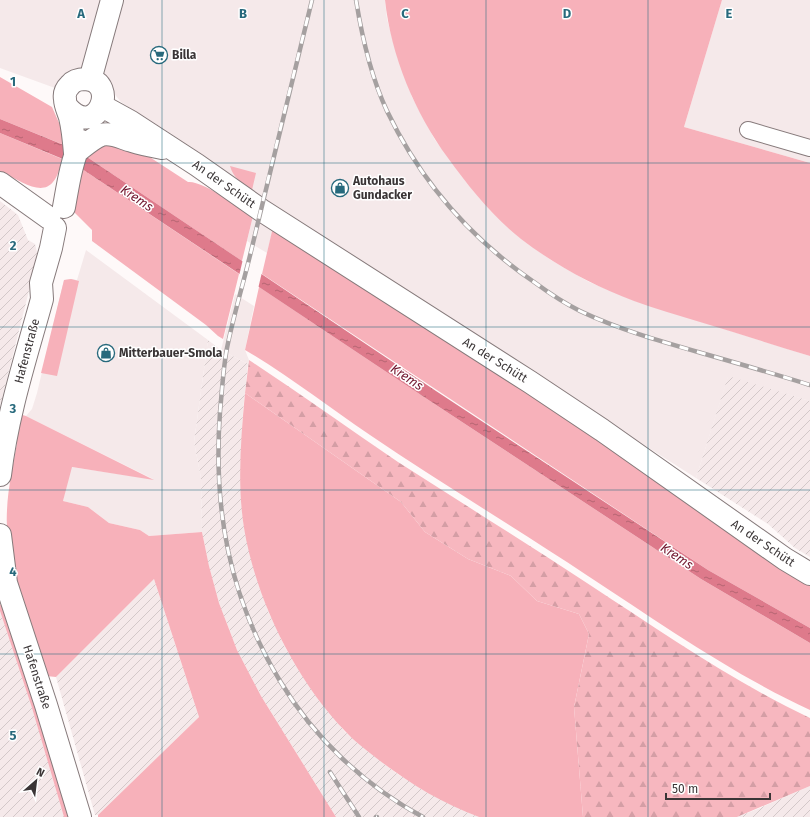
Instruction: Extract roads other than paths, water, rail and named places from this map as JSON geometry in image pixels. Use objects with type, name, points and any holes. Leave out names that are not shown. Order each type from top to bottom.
[{"type":"street","points":[[87,118],[104,98],[102,90],[97,84],[90,80],[112,0]]},
{"type":"street","name":"Hafenstraße","points":[[0,475],[3,447],[8,425],[42,298],[41,283],[75,153],[87,118],[65,98],[66,92],[69,86],[74,82],[82,79],[90,80]]},
{"type":"street","name":"An der Schütt","points":[[87,118],[115,135],[131,141],[177,152]]},
{"type":"street","name":"An der Schütt","points":[[87,118],[125,118],[261,210],[536,386],[602,430],[785,559],[810,574]]},
{"type":"street","points":[[748,130],[810,148]]},
{"type":"street","points":[[4,185],[24,188],[59,215]]},
{"type":"street","name":"Hafenstraße","points":[[0,535],[6,583],[46,705],[80,817]]},
{"type":"water","name":"Krems","points":[[0,119],[76,150],[87,157],[436,391],[708,570],[810,628],[810,643],[701,579],[430,401],[82,169],[70,162],[0,133]]},
{"type":"railway","points":[[312,0],[224,364],[218,448],[222,518],[228,551],[237,585],[248,617],[262,649],[294,702],[309,722],[342,759],[381,791],[423,817]]},
{"type":"railway","points":[[356,0],[364,42],[376,85],[400,137],[415,161],[449,207],[489,247],[551,294],[574,308],[595,318],[658,340],[810,385]]},
{"type":"railway","points":[[330,772],[359,817]]},
{"type":"place","name":"Billa","points":[[159,55]]},
{"type":"place","name":"Autohaus Gundacker","points":[[340,188]]},
{"type":"place","name":"Mitterbauer-Smola","points":[[106,353]]}]
